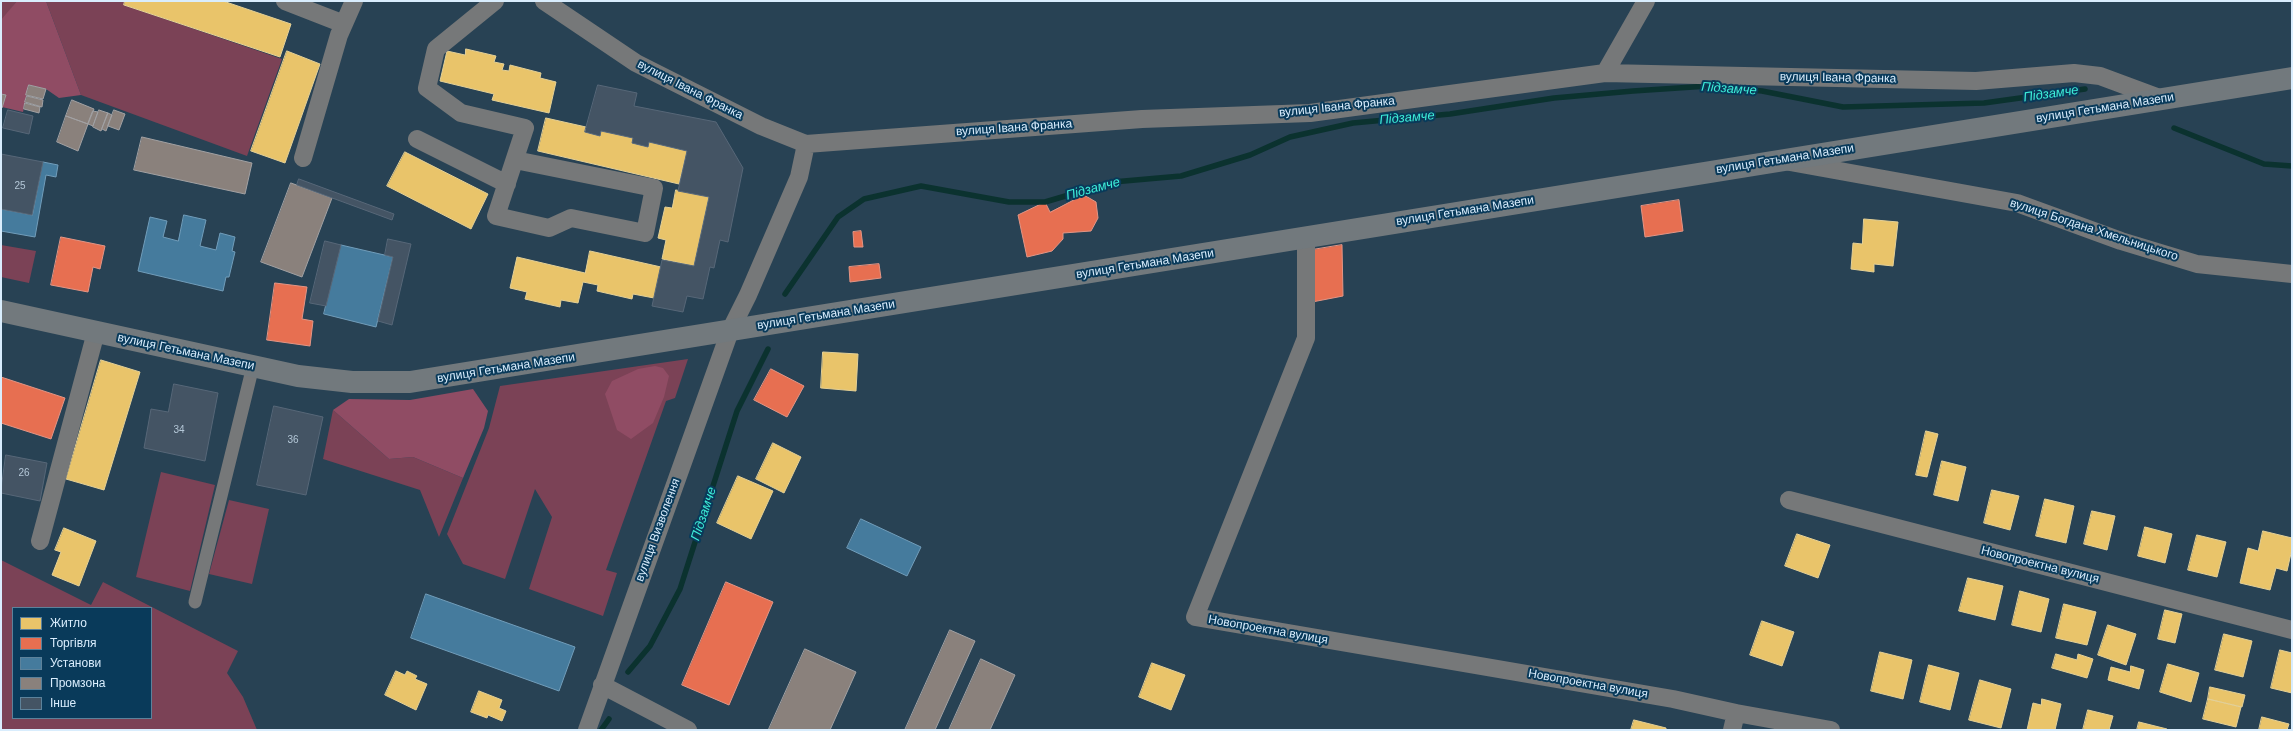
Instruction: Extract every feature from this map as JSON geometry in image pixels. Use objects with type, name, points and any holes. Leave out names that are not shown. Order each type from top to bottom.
[{"type":"main road","name":"вулиця Гетьмана Мазепи","points":[[1,310],[298,376],[347,382],[410,382],[2292,78]]},
{"type":"street","points":[[285,1],[344,24]]},
{"type":"street","points":[[303,158],[339,35],[354,1]]},
{"type":"street","points":[[495,1],[436,49],[427,88],[461,113],[525,128],[496,216],[549,228],[571,218],[645,233],[654,188],[515,160]]},
{"type":"street","name":"вулиця Івана Франка","points":[[544,1],[636,63],[761,126],[806,144],[1142,119],[1310,112],[1605,73],[1976,81],[2074,73],[2100,76],[2162,99]]},
{"type":"street","points":[[1605,73],[1646,1]]},
{"type":"street","points":[[417,139],[507,184]]},
{"type":"street","name":"вулиця Визволення","points":[[587,730],[730,331],[748,295],[800,177],[806,144]]},
{"type":"street","name":"вулиця Богдана Хмельницького","points":[[1779,160],[2017,203],[2121,241],[2197,264],[2292,274]]},
{"type":"street","name":"Новопроектна вулиця","points":[[1306,238],[1306,338],[1195,617],[1665,697],[1734,722],[1831,730]]},
{"type":"street","points":[[40,541],[96,332]]},
{"type":"street","points":[[195,602],[253,366]]},
{"type":"street","name":"Новопроектна вулиця","points":[[1789,500],[2292,630]]},
{"type":"street","points":[[602,685],[688,730]]},
{"type":"shaded area","points":[[1,1],[17,1],[2,21],[1,20]]},
{"type":"shaded area","points":[[17,1],[46,1],[81,95],[59,98],[46,89],[29,85],[23,112],[2,107],[6,96],[1,94],[1,20]]},
{"type":"shaded area","points":[[46,1],[125,1],[124,5],[282,59],[247,156],[81,95]]},
{"type":"shaded area","points":[[1,245],[36,251],[29,283],[1,277]]},
{"type":"shaded area","points":[[688,359],[675,398],[666,401],[606,570],[617,573],[603,616],[529,589],[552,517],[535,489],[505,579],[463,564],[447,534],[489,428],[500,386]]},
{"type":"shaded area","points":[[655,366],[663,368],[669,376],[664,397],[653,423],[631,439],[617,430],[605,394],[612,381],[638,369]]},
{"type":"shaded area","points":[[473,389],[488,411],[484,428],[463,478],[413,457],[389,459],[333,410],[349,399],[410,400]]},
{"type":"shaded area","points":[[333,410],[389,459],[413,457],[463,478],[439,537],[420,490],[323,459]]},
{"type":"shaded area","points":[[161,472],[215,485],[190,591],[136,577]]},
{"type":"shaded area","points":[[229,500],[269,509],[252,584],[209,574]]},
{"type":"shaded area","points":[[1,560],[91,605],[103,582],[152,607],[12,607],[12,719],[152,719],[152,607],[238,651],[227,673],[243,697],[257,730],[1,730]]},
{"type":"building: Житло","points":[[125,1],[223,1],[291,24],[280,57],[124,5]]},
{"type":"building: Житло","points":[[466,49],[496,56],[494,62],[504,64],[502,70],[509,71],[510,65],[541,73],[540,78],[556,82],[549,113],[492,100],[494,94],[440,81],[447,51],[465,55]]},
{"type":"building: Житло","points":[[287,51],[320,64],[285,163],[251,151]]},
{"type":"building: Житло","points":[[546,118],[586,127],[585,132],[600,136],[601,131],[633,138],[632,143],[648,147],[649,142],[687,151],[679,184],[538,151]]},
{"type":"building: Житло","points":[[405,152],[488,194],[471,229],[387,186]]},
{"type":"building: Житло","points":[[676,190],[709,197],[694,266],[662,259],[666,240],[658,238],[665,207],[672,208]]},
{"type":"building: Житло","points":[[1864,219],[1898,222],[1893,266],[1874,264],[1874,272],[1851,269],[1853,243],[1862,244]]},
{"type":"building: Житло","points":[[590,251],[661,267],[654,298],[633,294],[632,299],[597,291],[598,285],[583,282],[578,303],[561,300],[560,307],[525,299],[527,292],[510,288],[517,257],[585,273]]},
{"type":"building: Житло","points":[[823,352],[858,354],[856,391],[821,388]]},
{"type":"building: Житло","points":[[101,360],[140,372],[104,490],[66,479]]},
{"type":"building: Житло","points":[[1926,431],[1938,434],[1927,477],[1916,475]]},
{"type":"building: Житло","points":[[773,443],[801,457],[784,493],[756,479]]},
{"type":"building: Житло","points":[[1942,461],[1966,467],[1958,501],[1934,495]]},
{"type":"building: Житло","points":[[738,476],[773,491],[751,539],[717,523]]},
{"type":"building: Житло","points":[[1992,490],[2019,496],[2010,530],[1984,523]]},
{"type":"building: Житло","points":[[2045,499],[2074,506],[2066,543],[2036,536]]},
{"type":"building: Житло","points":[[2092,511],[2115,516],[2107,550],[2084,544]]},
{"type":"building: Житло","points":[[2145,527],[2172,534],[2165,563],[2138,556]]},
{"type":"building: Житло","points":[[64,528],[96,541],[79,586],[52,575],[61,552],[55,550]]},
{"type":"building: Житло","points":[[2263,531],[2292,538],[2292,549],[2287,571],[2276,568],[2270,590],[2240,583],[2248,548],[2258,551]]},
{"type":"building: Житло","points":[[1797,534],[1830,545],[1818,578],[1785,566]]},
{"type":"building: Житло","points":[[2197,535],[2226,542],[2217,577],[2188,570]]},
{"type":"building: Житло","points":[[1968,578],[2003,586],[1995,620],[1959,611]]},
{"type":"building: Житло","points":[[2020,591],[2049,599],[2041,632],[2012,625]]},
{"type":"building: Житло","points":[[2064,604],[2096,612],[2087,645],[2056,638]]},
{"type":"building: Житло","points":[[2165,610],[2182,614],[2175,643],[2158,639]]},
{"type":"building: Житло","points":[[1762,621],[1794,632],[1782,666],[1750,655]]},
{"type":"building: Житло","points":[[2108,625],[2136,634],[2126,665],[2098,655]]},
{"type":"building: Житло","points":[[2224,634],[2252,641],[2243,677],[2215,670]]},
{"type":"building: Житло","points":[[2280,650],[2292,653],[2292,693],[2271,688]]},
{"type":"building: Житло","points":[[1880,652],[1912,660],[1903,699],[1871,691]]},
{"type":"building: Житло","points":[[2056,654],[2077,660],[2078,654],[2093,659],[2087,678],[2052,668]]},
{"type":"building: Житло","points":[[1152,663],[1185,675],[1171,710],[1139,697]]},
{"type":"building: Житло","points":[[2168,664],[2199,673],[2191,702],[2160,692]]},
{"type":"building: Житло","points":[[1929,665],[1959,673],[1950,710],[1920,702]]},
{"type":"building: Житло","points":[[2131,666],[2144,670],[2139,689],[2108,680],[2111,667],[2130,672]]},
{"type":"building: Житло","points":[[396,671],[405,675],[407,671],[417,676],[415,679],[427,684],[416,710],[385,695]]},
{"type":"building: Житло","points":[[1980,680],[2011,689],[2001,728],[1969,720]]},
{"type":"building: Житло","points":[[2210,687],[2245,695],[2242,707],[2208,699]]},
{"type":"building: Житло","points":[[479,691],[502,700],[499,708],[506,711],[502,721],[488,715],[487,718],[471,712]]},
{"type":"building: Житло","points":[[2042,699],[2061,704],[2055,730],[2027,730],[2033,703],[2041,705]]},
{"type":"building: Житло","points":[[2208,699],[2241,707],[2236,727],[2203,719]]},
{"type":"building: Житло","points":[[2088,710],[2113,716],[2109,730],[2083,730]]},
{"type":"building: Житло","points":[[2262,717],[2289,724],[2287,730],[2259,730]]},
{"type":"building: Житло","points":[[1634,720],[1666,728],[1666,730],[1631,730]]},
{"type":"building: Житло","points":[[2139,722],[2167,729],[2167,730],[2137,730]]},
{"type":"building: Торгівля","points":[[1084,195],[1096,202],[1098,218],[1091,231],[1063,233],[1063,239],[1052,251],[1027,257],[1018,215],[1045,202],[1050,212]]},
{"type":"building: Торгівля","points":[[1679,200],[1683,231],[1645,237],[1641,206]]},
{"type":"building: Торгівля","points":[[861,231],[863,247],[854,247],[853,232]]},
{"type":"building: Торгівля","points":[[61,237],[105,246],[100,269],[93,267],[88,292],[51,285]]},
{"type":"building: Торгівля","points":[[1342,245],[1343,296],[1307,303],[1306,251]]},
{"type":"building: Торгівля","points":[[879,264],[881,278],[850,282],[849,267]]},
{"type":"building: Торгівля","points":[[275,283],[307,287],[302,319],[313,321],[310,346],[267,340]]},
{"type":"building: Торгівля","points":[[771,369],[804,386],[787,417],[754,400]]},
{"type":"building: Торгівля","points":[[1,377],[65,398],[51,439],[1,423]]},
{"type":"building: Торгівля","points":[[726,582],[773,602],[729,705],[682,685]]},
{"type":"building: Установи","points":[[43,162],[58,165],[56,177],[46,175],[35,237],[1,231],[1,209],[32,215]]},
{"type":"building: Установи","points":[[184,215],[206,220],[200,246],[216,250],[220,233],[235,237],[232,251],[235,252],[229,277],[226,277],[223,291],[138,271],[150,217],[167,221],[163,237],[178,241]]},
{"type":"building: Установи","points":[[341,245],[393,257],[376,327],[324,314]]},
{"type":"building: Установи","points":[[861,519],[921,547],[907,576],[847,548]]},
{"type":"building: Установи","points":[[426,594],[575,647],[559,691],[411,638]]},
{"type":"building: Промзона","points":[[29,85],[46,89],[43,99],[26,95]]},
{"type":"building: Промзона","points":[[1,94],[6,95],[2,108],[1,108]]},
{"type":"building: Промзона","points":[[27,96],[43,100],[42,107],[25,102]]},
{"type":"building: Промзона","points":[[72,100],[94,109],[88,124],[66,116]]},
{"type":"building: Промзона","points":[[25,103],[40,107],[39,113],[24,109]]},
{"type":"building: Промзона","points":[[99,110],[108,113],[101,131],[93,127]]},
{"type":"building: Промзона","points":[[114,110],[125,114],[119,130],[108,126]]},
{"type":"building: Промзона","points":[[93,111],[98,112],[93,126],[88,124]]},
{"type":"building: Промзона","points":[[108,113],[112,115],[106,131],[102,129]]},
{"type":"building: Промзона","points":[[66,116],[88,124],[78,151],[57,142]]},
{"type":"building: Промзона","points":[[142,137],[252,163],[245,194],[134,170]]},
{"type":"building: Промзона","points":[[291,183],[332,198],[302,277],[261,262]]},
{"type":"building: Промзона","points":[[950,630],[975,641],[935,730],[905,730]]},
{"type":"building: Промзона","points":[[805,649],[856,672],[830,730],[771,730],[769,729]]},
{"type":"building: Промзона","points":[[981,659],[1015,675],[990,730],[949,730]]},
{"type":"building: Інше","points":[[598,85],[637,93],[634,106],[716,122],[743,168],[728,242],[720,240],[714,268],[710,267],[703,299],[687,296],[683,312],[652,306],[662,260],[694,266],[709,197],[678,191],[687,151],[649,142],[648,147],[632,143],[633,138],[601,131],[600,136],[585,132]]},
{"type":"building: Інше","points":[[8,110],[33,116],[29,134],[3,128]]},
{"type":"building: Інше","points":[[1,154],[43,162],[32,215],[1,209]]},
{"type":"building: Інше","points":[[299,179],[394,214],[392,220],[297,185]]},
{"type":"building: Інше","points":[[388,239],[411,244],[392,325],[378,321],[393,257],[385,255]]},
{"type":"building: Інше","points":[[325,241],[341,245],[326,306],[310,303]]},
{"type":"building: Інше","points":[[174,384],[218,393],[205,461],[144,448],[151,409],[168,412]]},
{"type":"building: Інше","points":[[274,406],[323,417],[306,495],[257,485]]},
{"type":"building: Інше","points":[[6,455],[47,463],[40,501],[1,493]]},
{"type":"waterway","name":"Підзамче","points":[[785,294],[838,217],[864,199],[921,186],[1009,202],[1045,202],[1113,182],[1181,176],[1250,155],[1290,137],[1353,123],[1450,114],[1554,98],[1633,91],[1708,86],[1762,91],[1843,107],[1984,103],[2085,89]]},
{"type":"waterway","name":"Підзамче","points":[[2174,128],[2264,164],[2292,166]]},
{"type":"waterway","name":"Підзамче","points":[[628,672],[650,646],[680,589],[737,411],[768,349]]},
{"type":"waterway","name":"Підзамче","points":[[601,730],[609,719]]}]
